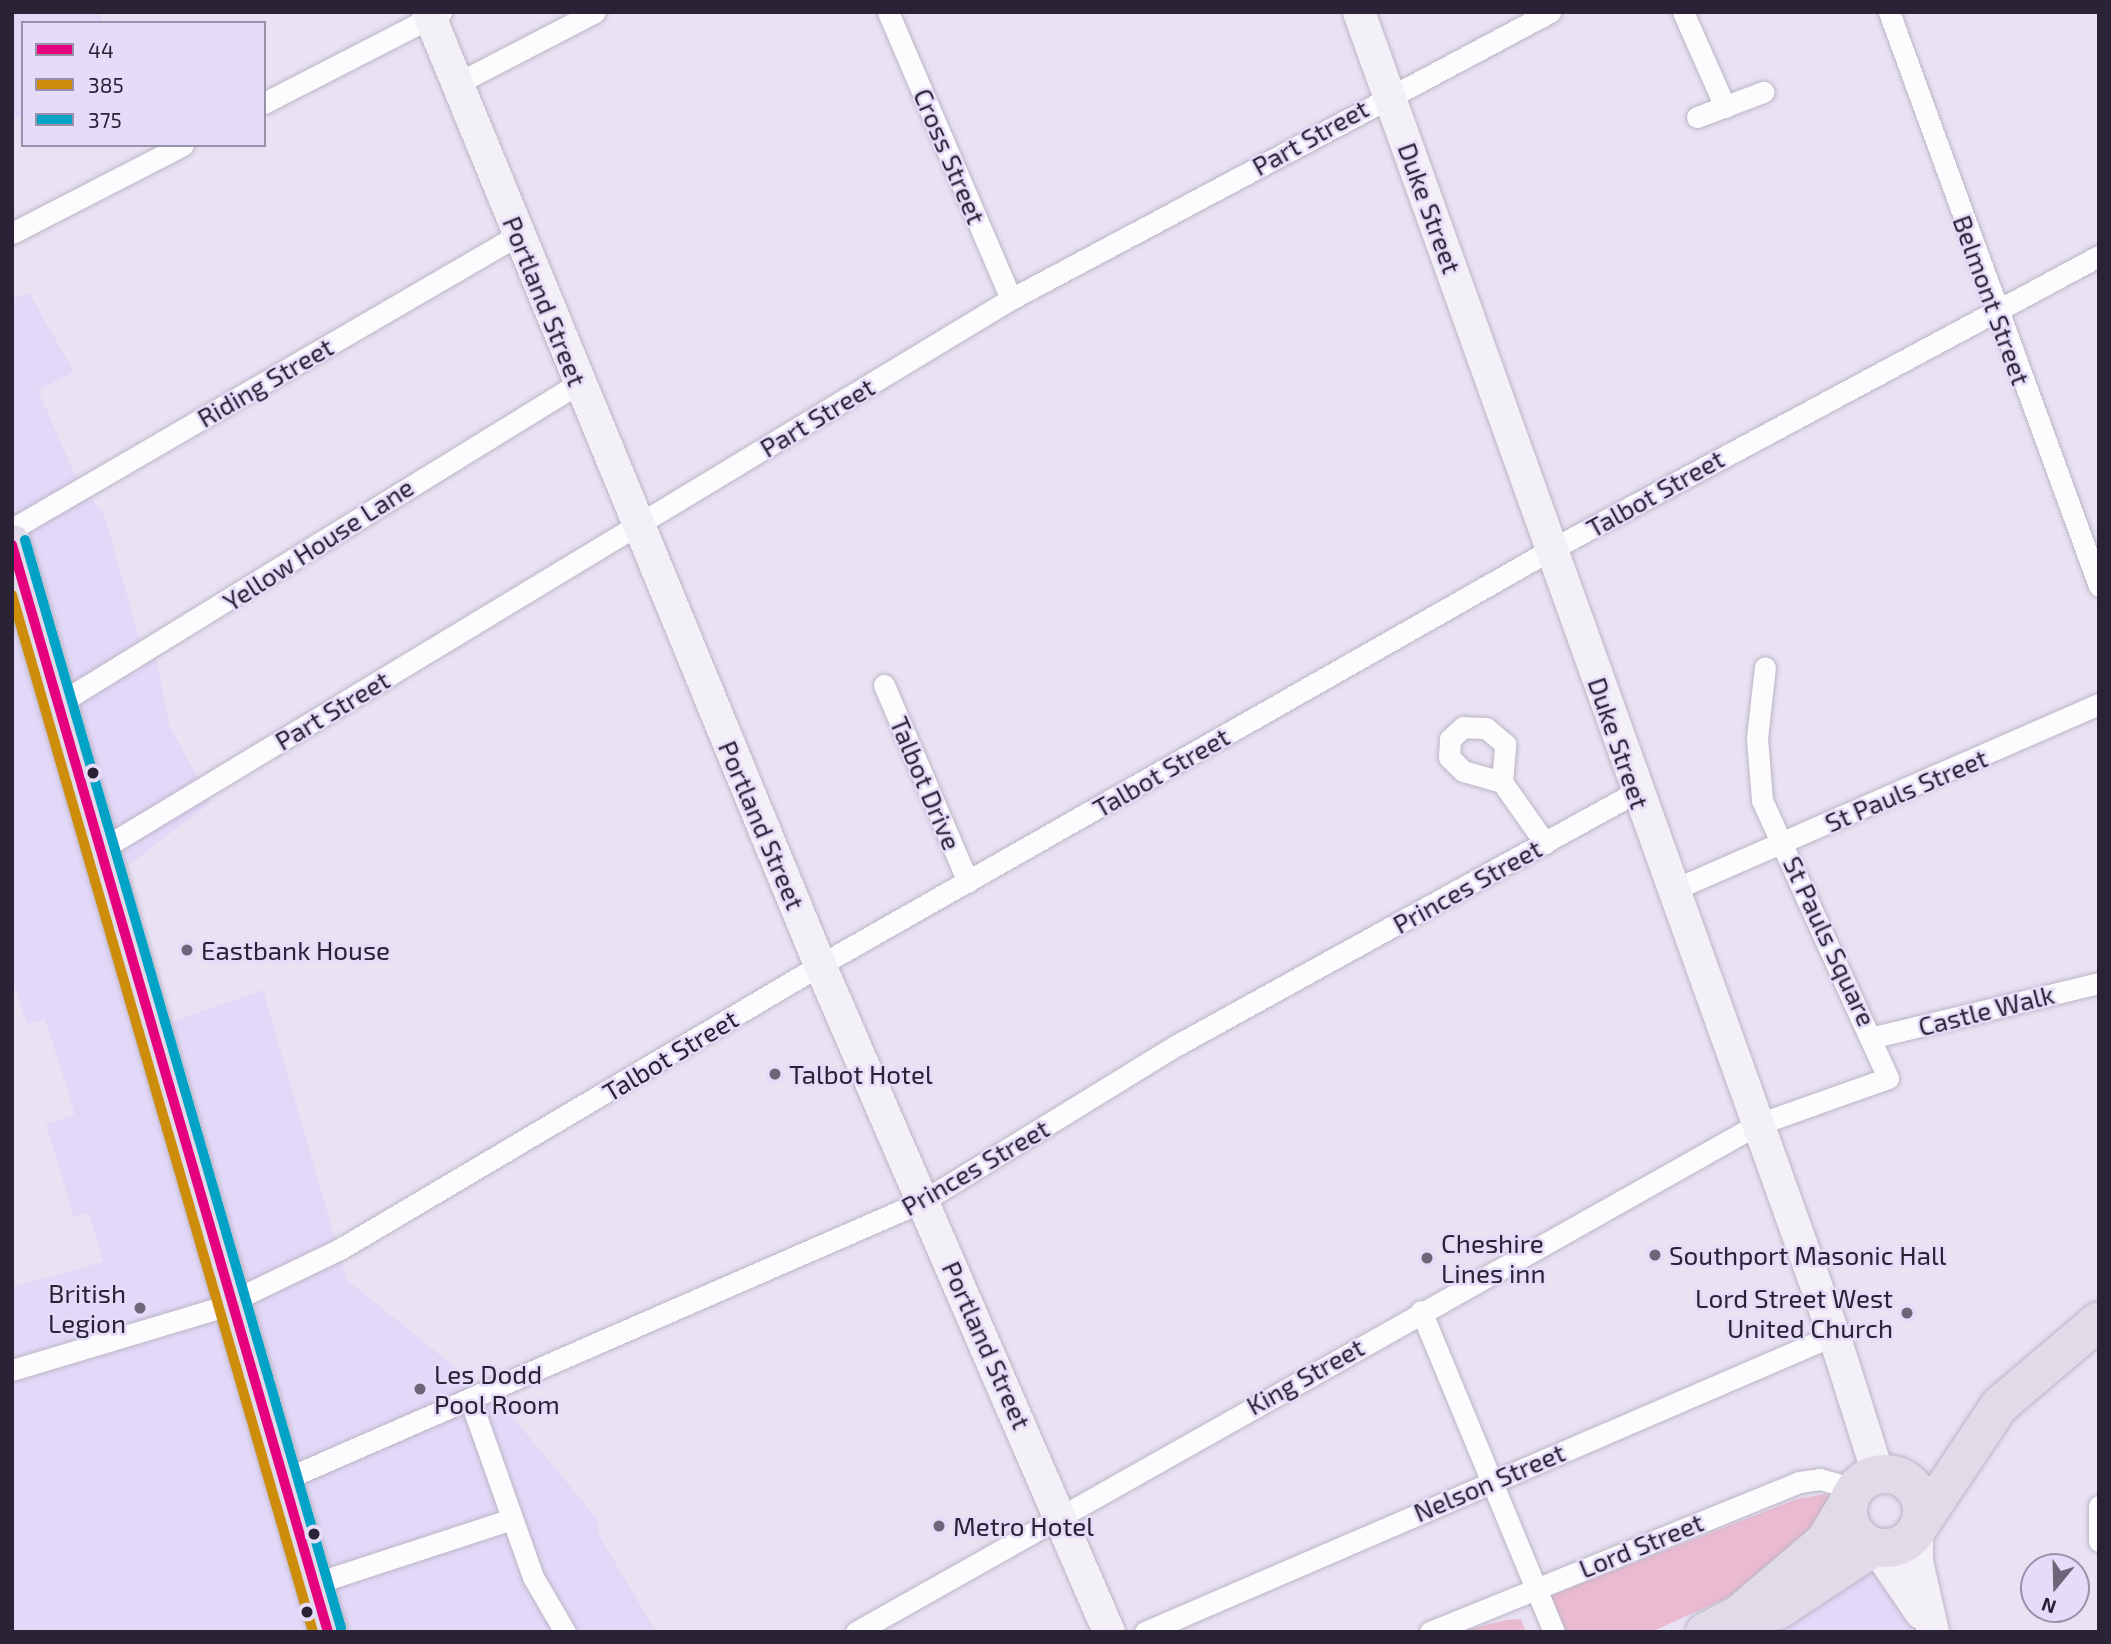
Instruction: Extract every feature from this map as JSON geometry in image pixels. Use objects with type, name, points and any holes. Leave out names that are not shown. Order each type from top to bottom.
[{"type":"highway","points":[[13,548],[35,607],[58,704],[328,1632]]},
{"type":"highway","points":[[1728,1624],[1820,1546],[1869,1485],[1933,1460],[2099,1321]]},
{"type":"highway","points":[[1728,1624],[1778,1610],[1875,1547],[1896,1547],[1918,1528],[1999,1406]]},
{"type":"highway","points":[[1869,1485],[1919,1497],[1918,1528]]},
{"type":"highway","points":[[1869,1485],[1853,1531],[1875,1547]]},
{"type":"street","points":[[458,83],[595,12]]},
{"type":"street","name":"Cross Street","points":[[888,12],[1011,299]]},
{"type":"street","name":"Duke Street","points":[[1359,12],[1755,1125],[1834,1335],[1869,1485]]},
{"type":"street","name":"Part Street","points":[[100,850],[1011,299],[1390,94],[1550,12]]},
{"type":"street","points":[[1683,12],[1726,107]]},
{"type":"street","name":"Belmont Street","points":[[1889,12],[1995,308],[2099,586]]},
{"type":"street","points":[[266,102],[433,14]]},
{"type":"street","name":"Portland Street","points":[[433,14],[518,235],[820,965],[1062,1512],[1109,1632]]},
{"type":"street","points":[[1697,117],[1763,93]]},
{"type":"street","points":[[12,233],[179,147]]},
{"type":"street","name":"Riding Street","points":[[13,548],[518,235]]},
{"type":"street","name":"Talbot Street","points":[[12,1370],[232,1303],[341,1249],[820,965],[1552,549],[1995,308],[2099,257]]},
{"type":"street","name":"Yellow House Lane","points":[[58,704],[579,383]]},
{"type":"street","name":"St Pauls Square","points":[[1755,1125],[1888,1078],[1874,1037],[1762,800],[1757,738],[1765,667]]},
{"type":"street","name":"Talbot Drive","points":[[884,685],[968,882]]},
{"type":"street","name":"St Pauls Street","points":[[1672,890],[2099,704]]},
{"type":"street","points":[[1502,782],[1545,843]]},
{"type":"street","name":"Princes Street","points":[[284,1480],[923,1201],[1177,1045],[1636,792]]},
{"type":"street","name":"Castle Walk","points":[[1874,1037],[2099,983]]},
{"type":"street","name":"King Street","points":[[856,1632],[1062,1512],[1755,1125]]},
{"type":"street","points":[[1421,1311],[1554,1632]]},
{"type":"street","name":"Nelson Street","points":[[1145,1632],[1834,1335]]},
{"type":"street","points":[[470,1399],[509,1520],[565,1632]]},
{"type":"street","name":"Lord Street","points":[[1430,1632],[1798,1482],[1820,1479],[1869,1485]]},
{"type":"street","points":[[2099,1506],[2099,1541]]},
{"type":"street","points":[[313,1584],[509,1520]]},
{"type":"street","points":[[1918,1528],[1917,1561],[1933,1632]]},
{"type":"street","points":[[1875,1547],[1933,1632]]},
{"type":"shaded area","points":[[12,12],[98,12],[103,21],[21,21],[21,116],[12,120]]},
{"type":"shaded area","points":[[29,293],[74,372],[38,390],[73,471],[105,517],[140,641],[157,661],[169,725],[211,802],[122,870],[171,1022],[263,990],[347,1280],[504,1407],[598,1520],[599,1535],[656,1632],[12,1632],[12,1287],[103,1262],[89,1213],[74,1217],[46,1125],[75,1114],[45,1019],[27,1024],[12,980],[12,299]]},
{"type":"shaded area","points":[[1825,1494],[1834,1501],[1833,1512],[1751,1587],[1651,1632],[1564,1632],[1549,1596],[1797,1499]]},
{"type":"shaded area","points":[[1913,1545],[1938,1632],[1705,1632],[1874,1547]]},
{"type":"shaded area","points":[[1521,1619],[1526,1632],[1459,1632],[1506,1620]]},
{"type":"transit line","name":"375","points":[[25,540],[341,1628]]},
{"type":"transit line","name":"44","points":[[12,545],[328,1632]]},
{"type":"transit line","name":"385","points":[[12,595],[313,1632]]},
{"type":"place","name":"Eastbank House","points":[[187,950]]},
{"type":"place","name":"Talbot Hotel","points":[[775,1074]]},
{"type":"place","name":"Southport Masonic Hall","points":[[1655,1255]]},
{"type":"place","name":"Cheshire Lines inn","points":[[1427,1258]]},
{"type":"place","name":"British Legion","points":[[140,1308]]},
{"type":"place","name":"Lord Street West United Church","points":[[1907,1313]]},
{"type":"place","name":"Les Dodd Pool Room","points":[[420,1389]]},
{"type":"place","name":"Metro Hotel","points":[[939,1526]]}]
